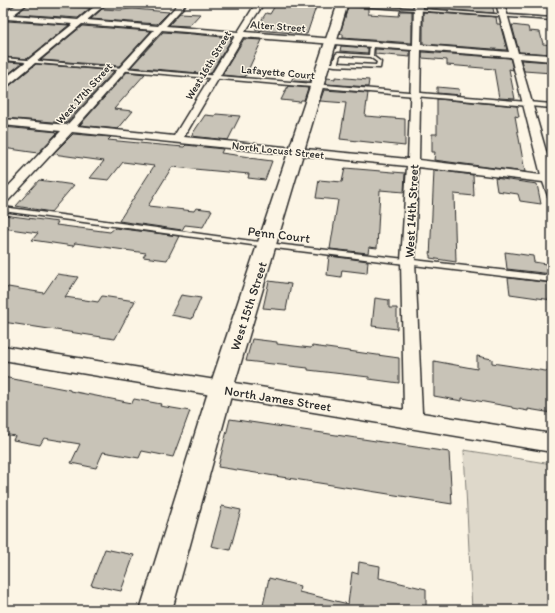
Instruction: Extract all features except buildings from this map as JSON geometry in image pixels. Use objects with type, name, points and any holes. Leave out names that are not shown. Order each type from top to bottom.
[{"type":"main road","name":"West 15th Street","points":[[156,610],[221,389],[295,152],[317,85],[330,65],[331,41],[342,4]]},
{"type":"street","points":[[4,16],[24,3]]},
{"type":"street","points":[[3,86],[103,3]]},
{"type":"street","name":"West 17th Street","points":[[3,199],[70,128],[183,3]]},
{"type":"street","name":"West 16th Street","points":[[177,140],[214,76],[260,3]]},
{"type":"street","points":[[500,3],[527,104],[550,180],[552,193]]},
{"type":"street","name":"West 14th Street","points":[[413,419],[408,261],[418,6]]},
{"type":"street","name":"Alter Street","points":[[4,16],[552,58]]},
{"type":"street","name":"North Locust Street","points":[[3,122],[413,163],[550,180]]},
{"type":"street","name":"North James Street","points":[[3,353],[413,419],[552,444]]},
{"type":"lane","points":[[318,3],[418,6],[552,19]]},
{"type":"lane","points":[[371,56],[372,44]]},
{"type":"lane","points":[[338,54],[371,56],[379,62],[378,67],[330,65],[338,54]]},
{"type":"lane","name":"Lafayette Court","points":[[3,58],[552,106]]},
{"type":"lane","name":"Penn Court","points":[[3,209],[267,245],[552,279]]},
{"type":"shaded area","points":[[464,450],[552,464],[552,610],[472,610]]}]
